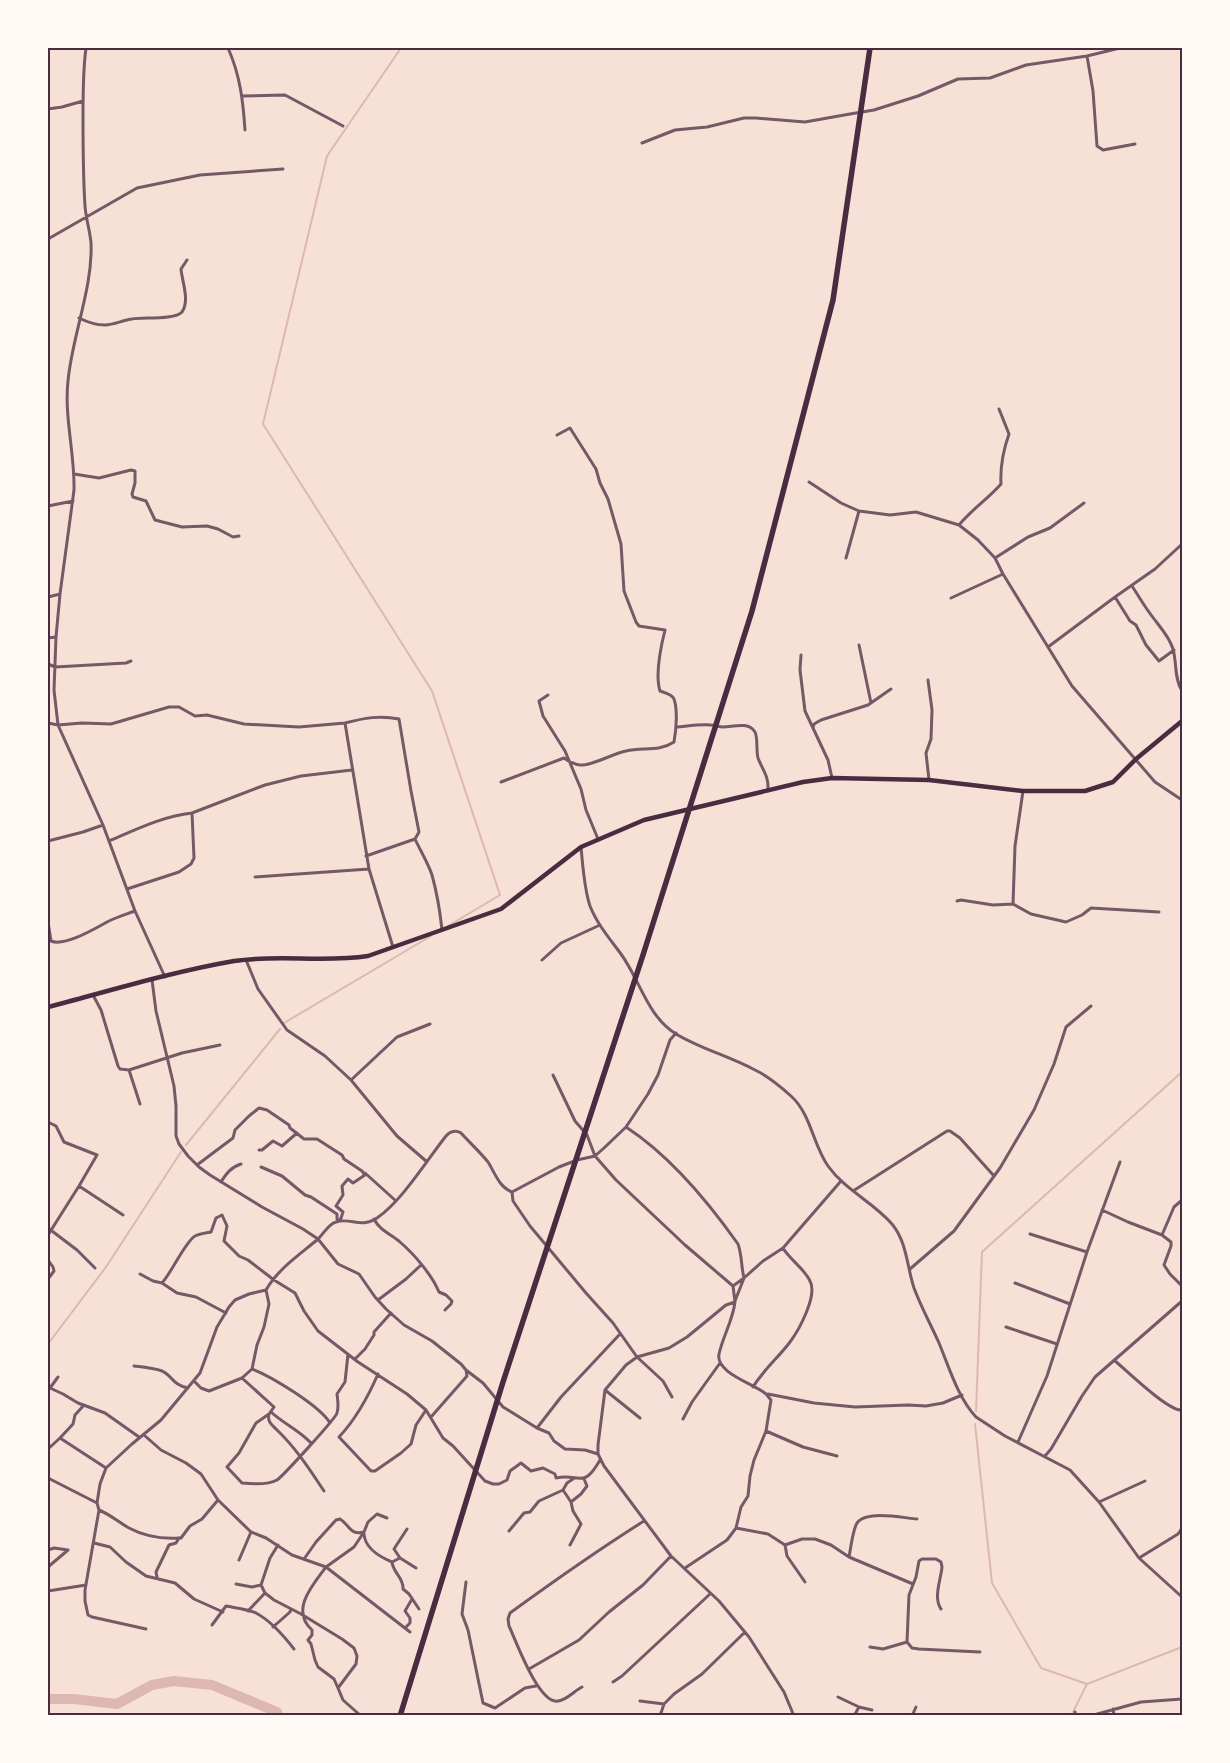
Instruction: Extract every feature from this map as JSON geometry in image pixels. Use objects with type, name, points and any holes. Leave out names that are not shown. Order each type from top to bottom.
[{"type":"highway","points":[[400,1716],[503,1382],[643,955],[752,611],[833,300],[870,48]]},
{"type":"main road","points":[[48,1007],[235,961],[344,959],[368,956],[501,909],[580,847],[644,820],[803,782],[832,778],[929,780],[1023,790],[1085,791],[1113,782],[1136,759],[1182,722]]},
{"type":"street","points":[[86,48],[83,74],[82,174],[86,218],[91,242],[90,262],[70,358],[67,400],[74,474],[73,501],[60,594],[54,690],[58,725],[103,825],[135,911],[165,977]]},
{"type":"street","points":[[228,48],[235,63],[243,96],[245,130]]},
{"type":"street","points":[[642,143],[675,130],[707,127],[744,118],[805,122],[858,113],[918,96],[958,79],[990,78],[1026,65],[1087,56],[1120,48]]},
{"type":"street","points":[[1087,56],[1094,91],[1097,146],[1102,150],[1135,144]]},
{"type":"street","points":[[243,96],[285,95],[343,126]]},
{"type":"street","points":[[48,109],[83,101]]},
{"type":"street","points":[[48,239],[137,188],[147,185],[200,174],[283,169]]},
{"type":"street","points":[[79,318],[88,322],[107,325],[133,319],[177,315],[182,312],[184,307],[182,269],[187,260]]},
{"type":"street","points":[[959,525],[968,514],[990,497],[1001,484],[1000,468],[1009,434],[999,409]]},
{"type":"street","points":[[501,782],[564,758],[582,765],[626,751],[667,747],[674,742],[677,727],[674,700],[670,695],[660,691],[658,684],[662,640],[665,630],[639,626],[636,622],[622,583],[621,544],[617,524],[596,469],[570,428],[557,435]]},
{"type":"street","points":[[74,474],[99,478],[131,470],[135,471],[133,497],[146,501],[155,520],[182,527],[207,526],[218,529],[233,537],[239,536]]},
{"type":"street","points":[[809,482],[841,504],[859,511],[890,515],[916,512],[959,525],[978,540],[995,558],[1072,686],[1155,782],[1182,800]]},
{"type":"street","points":[[48,506],[73,501]]},
{"type":"street","points":[[995,558],[1028,537],[1050,528],[1084,503]]},
{"type":"street","points":[[846,558],[859,511]]},
{"type":"street","points":[[1048,647],[1155,569],[1181,545]]},
{"type":"street","points":[[951,598],[1003,574]]},
{"type":"street","points":[[1132,586],[1150,614],[1160,625],[1174,650],[1182,691]]},
{"type":"street","points":[[48,596],[60,594]]},
{"type":"street","points":[[1115,597],[1130,621],[1136,625],[1146,645],[1159,661],[1174,650]]},
{"type":"street","points":[[48,638],[56,637]]},
{"type":"street","points":[[859,645],[871,703]]},
{"type":"street","points":[[801,654],[800,670],[805,711],[820,740],[828,760],[832,778]]},
{"type":"street","points":[[48,664],[55,667],[131,662]]},
{"type":"street","points":[[928,680],[932,710],[931,739],[926,753],[929,780]]},
{"type":"street","points":[[813,729],[814,724],[820,720],[868,705],[891,689]]},
{"type":"street","points":[[548,695],[539,701],[539,705],[543,716],[565,751],[582,789],[586,810],[598,839]]},
{"type":"street","points":[[48,723],[58,725],[82,723],[111,724],[169,707],[179,708],[195,716],[208,715],[244,724],[299,727],[345,723],[384,716],[399,719],[419,832],[415,839],[366,856]]},
{"type":"street","points":[[345,723],[368,869],[393,947]]},
{"type":"street","points":[[677,727],[699,725],[719,727],[748,726],[757,736],[758,756],[768,780],[768,791]]},
{"type":"street","points":[[109,842],[143,826],[192,813],[265,785],[300,776],[352,770]]},
{"type":"street","points":[[1013,904],[1015,846],[1023,790]]},
{"type":"street","points":[[127,889],[178,872],[191,864],[194,858],[192,813]]},
{"type":"street","points":[[48,841],[103,825]]},
{"type":"street","points":[[415,839],[432,874],[435,894],[439,904],[442,930]]},
{"type":"street","points":[[580,847],[587,896],[591,907],[600,925],[621,954],[652,1010],[666,1026],[676,1033],[704,1048],[756,1070],[793,1097],[803,1111],[821,1154],[829,1167],[841,1181],[880,1212],[894,1226],[903,1244],[914,1288],[962,1395],[976,1417],[1070,1470],[1099,1502],[1139,1558],[1182,1596]]},
{"type":"street","points":[[255,877],[368,869]]},
{"type":"street","points":[[957,901],[992,905],[1013,904],[1031,914],[1066,922],[1082,915],[1091,908],[1159,912]]},
{"type":"street","points":[[48,922],[51,940],[60,942],[86,934],[109,921],[135,911]]},
{"type":"street","points":[[542,960],[561,943],[600,925]]},
{"type":"street","points":[[246,960],[258,989],[287,1030],[302,1041],[315,1047],[351,1080],[397,1136],[426,1161]]},
{"type":"street","points":[[152,980],[156,1011],[175,1096],[176,1136],[179,1144],[197,1165],[262,1208],[303,1228],[318,1239],[338,1264],[359,1274],[378,1300],[391,1313],[415,1332],[432,1342],[483,1383],[503,1407],[537,1428],[549,1433],[565,1450],[585,1450],[598,1454]]},
{"type":"street","points":[[93,995],[101,1010],[120,1069],[129,1070],[167,1057],[220,1045]]},
{"type":"street","points":[[910,1270],[954,1231],[994,1176],[1034,1110],[1054,1064],[1066,1027],[1091,1006]]},
{"type":"street","points":[[351,1080],[397,1037],[430,1024]]},
{"type":"street","points":[[512,1192],[577,1160],[595,1156],[626,1126],[648,1094],[658,1075],[670,1040],[676,1033]]},
{"type":"street","points":[[129,1070],[140,1104]]},
{"type":"street","points":[[553,1075],[576,1121],[587,1135],[595,1156],[616,1180],[685,1245],[733,1286],[734,1312],[718,1356],[720,1364],[735,1376],[766,1394],[771,1400],[766,1432],[754,1460],[748,1496],[742,1507],[736,1528],[726,1540],[685,1568]]},
{"type":"street","points":[[197,1165],[233,1138],[235,1130],[259,1108],[274,1114],[304,1139],[318,1139],[342,1155],[344,1159],[362,1171],[396,1201]]},
{"type":"street","points":[[48,1122],[56,1126],[64,1142],[97,1154],[79,1186],[49,1229],[48,1235]]},
{"type":"street","points":[[626,1126],[674,1165],[738,1244],[744,1278],[735,1302]]},
{"type":"street","points":[[146,1629],[88,1615],[84,1601],[99,1510],[97,1503],[100,1484],[106,1468],[171,1410],[200,1374],[217,1327],[235,1300],[266,1290],[294,1257],[318,1239],[332,1224],[340,1221],[366,1224],[374,1220],[396,1201],[447,1134],[458,1131],[461,1133],[488,1162],[495,1178],[512,1192]]},
{"type":"street","points":[[853,1191],[947,1131],[960,1138],[994,1176]]},
{"type":"street","points":[[259,1150],[262,1150],[273,1141],[282,1146],[297,1133]]},
{"type":"street","points":[[1018,1442],[1047,1376],[1087,1252],[1120,1162]]},
{"type":"street","points":[[221,1182],[228,1172],[236,1165],[241,1164]]},
{"type":"street","points":[[260,1167],[282,1176],[305,1195],[337,1214],[340,1221]]},
{"type":"street","points":[[340,1221],[342,1212],[336,1206],[343,1194],[342,1186],[348,1179],[353,1183],[359,1181],[365,1175],[362,1171]]},
{"type":"street","points":[[733,1286],[762,1261],[783,1248],[841,1181]]},
{"type":"street","points":[[79,1186],[123,1215]]},
{"type":"street","points":[[512,1192],[513,1201],[530,1226],[613,1323],[637,1357],[657,1374],[672,1397]]},
{"type":"street","points":[[1162,1235],[1174,1207],[1182,1200]]},
{"type":"street","points":[[1102,1210],[1162,1235],[1171,1242],[1164,1265],[1182,1286]]},
{"type":"street","points":[[162,1283],[194,1237],[211,1232],[216,1218],[222,1215],[227,1226],[224,1242],[239,1256],[248,1260],[295,1293],[304,1311],[318,1331],[407,1394],[426,1410],[443,1438],[454,1446],[485,1481],[499,1484],[508,1478],[510,1471],[520,1463],[531,1471],[544,1469],[555,1474],[556,1478],[584,1479],[594,1472],[600,1460]]},
{"type":"street","points":[[374,1220],[378,1227],[400,1242],[435,1282],[439,1292],[446,1295],[452,1302],[445,1310]]},
{"type":"street","points":[[49,1229],[82,1254],[95,1268]]},
{"type":"street","points":[[1030,1234],[1087,1252]]},
{"type":"street","points":[[753,1386],[762,1372],[791,1341],[810,1304],[813,1294],[811,1281],[783,1248]]},
{"type":"street","points":[[48,1260],[54,1271],[48,1279]]},
{"type":"street","points":[[378,1300],[421,1265]]},
{"type":"street","points":[[140,1274],[153,1281],[162,1283],[177,1292],[196,1297],[226,1313]]},
{"type":"street","points":[[1015,1283],[1070,1304]]},
{"type":"street","points":[[194,1381],[201,1388],[209,1391],[242,1378],[252,1369],[269,1304],[266,1290]]},
{"type":"street","points":[[1045,1456],[1095,1377],[1182,1300]]},
{"type":"street","points":[[735,1302],[726,1304],[687,1337],[669,1348],[637,1357],[626,1365],[605,1390],[598,1454],[600,1460],[671,1556],[722,1605],[745,1632],[784,1692],[794,1716]]},
{"type":"street","points":[[355,1359],[365,1349],[374,1332],[391,1313]]},
{"type":"street","points":[[1006,1327],[1057,1344]]},
{"type":"street","points":[[537,1428],[561,1397],[620,1334]]},
{"type":"street","points":[[270,1413],[256,1423],[239,1453],[227,1467],[242,1483],[272,1482],[278,1479],[330,1423],[337,1414],[339,1404],[337,1394],[345,1382],[348,1354]]},
{"type":"street","points":[[1114,1360],[1153,1394],[1177,1411],[1182,1410]]},
{"type":"street","points":[[683,1419],[692,1402],[720,1364]]},
{"type":"street","points":[[134,1366],[164,1371],[172,1380],[188,1388]]},
{"type":"street","points":[[252,1369],[265,1374],[314,1405],[326,1416],[330,1423]]},
{"type":"street","points":[[430,1417],[467,1376],[466,1370]]},
{"type":"street","points":[[378,1374],[352,1423],[339,1437],[371,1471],[375,1471],[395,1458],[411,1444],[416,1425],[426,1410]]},
{"type":"street","points":[[58,1377],[50,1388],[105,1413],[139,1437]]},
{"type":"street","points":[[242,1378],[273,1406],[268,1418],[270,1424],[286,1439],[324,1491]]},
{"type":"street","points":[[605,1390],[640,1418]]},
{"type":"street","points":[[766,1394],[814,1403],[855,1407],[926,1406],[943,1403],[962,1395]]},
{"type":"street","points":[[48,1449],[73,1424],[75,1415],[85,1405]]},
{"type":"street","points":[[270,1413],[296,1429],[311,1443]]},
{"type":"street","points":[[766,1432],[803,1447],[837,1456]]},
{"type":"street","points":[[144,1435],[161,1450],[186,1463],[201,1474],[218,1500],[251,1532],[266,1538],[292,1555],[326,1567],[410,1632]]},
{"type":"street","points":[[60,1438],[106,1468]]},
{"type":"street","points":[[48,1478],[97,1503]]},
{"type":"street","points":[[509,1531],[524,1513],[530,1512],[539,1501],[563,1490],[567,1483],[573,1479]]},
{"type":"street","points":[[571,1502],[587,1486],[584,1479]]},
{"type":"street","points":[[1099,1502],[1145,1481]]},
{"type":"street","points":[[563,1490],[571,1502],[572,1511],[580,1524],[570,1545]]},
{"type":"street","points":[[157,1577],[156,1572],[169,1545],[176,1543],[190,1526],[202,1520],[218,1500]]},
{"type":"street","points":[[99,1510],[112,1515],[134,1530],[162,1538],[179,1538]]},
{"type":"street","points":[[361,1716],[344,1700],[334,1679],[318,1667],[308,1640],[312,1635],[312,1630],[304,1624],[301,1614],[307,1594],[326,1567],[354,1547],[368,1522],[377,1514],[386,1518]]},
{"type":"street","points":[[849,1557],[856,1524],[860,1520],[882,1515],[917,1519]]},
{"type":"street","points":[[304,1559],[316,1542],[336,1520],[343,1520],[350,1530],[356,1534],[364,1532]]},
{"type":"street","points":[[582,1687],[559,1701],[552,1702],[547,1698],[536,1686],[508,1626],[510,1613],[596,1550],[644,1521]]},
{"type":"street","points":[[736,1528],[768,1534],[785,1545],[787,1556],[805,1582]]},
{"type":"street","points":[[1139,1558],[1178,1534],[1182,1528]]},
{"type":"street","points":[[407,1529],[394,1549],[400,1558],[416,1568]]},
{"type":"street","points":[[239,1560],[251,1532]]},
{"type":"street","points":[[364,1532],[367,1545],[383,1558],[392,1562]]},
{"type":"street","points":[[785,1545],[802,1539],[815,1539],[831,1545],[849,1557],[913,1584]]},
{"type":"street","points":[[94,1543],[110,1547],[126,1562],[146,1576],[157,1577],[175,1583],[194,1599],[222,1612]]},
{"type":"street","points":[[278,1545],[270,1558],[261,1585],[265,1593],[274,1600],[301,1614],[354,1648],[357,1656],[356,1664],[338,1688]]},
{"type":"street","points":[[48,1550],[54,1548],[68,1550],[48,1567]]},
{"type":"street","points":[[529,1669],[579,1640],[609,1612],[643,1585],[671,1556]]},
{"type":"street","points":[[392,1562],[400,1558]]},
{"type":"street","points":[[941,1609],[938,1605],[938,1597],[942,1567],[939,1560],[922,1559],[919,1561],[908,1601],[907,1642],[912,1648],[919,1649],[934,1648],[980,1652]]},
{"type":"street","points":[[392,1562],[392,1567],[403,1583],[402,1589],[409,1594],[419,1609]]},
{"type":"street","points":[[466,1582],[462,1614],[468,1630],[483,1703],[495,1708],[525,1688],[536,1686]]},
{"type":"street","points":[[236,1584],[252,1587],[261,1585]]},
{"type":"street","points":[[48,1592],[86,1585]]},
{"type":"street","points":[[248,1611],[265,1593]]},
{"type":"street","points":[[613,1682],[622,1676],[710,1594]]},
{"type":"street","points":[[405,1628],[410,1623],[410,1618],[404,1611],[412,1599]]},
{"type":"street","points":[[212,1625],[226,1606],[256,1613],[273,1627],[294,1649]]},
{"type":"street","points":[[273,1627],[291,1609]]},
{"type":"street","points":[[660,1716],[664,1704],[674,1694],[702,1674],[745,1632]]},
{"type":"street","points":[[870,1647],[884,1649],[907,1642]]},
{"type":"street","points":[[838,1697],[853,1706],[872,1710]]},
{"type":"street","points":[[1090,1716],[1140,1702],[1182,1699]]},
{"type":"street","points":[[640,1701],[664,1704]]},
{"type":"street","points":[[912,1716],[916,1706]]},
{"type":"street","points":[[854,1716],[859,1707]]},
{"type":"street","points":[[1113,1709],[1114,1716]]},
{"type":"waterway","points":[[401,48],[327,156],[263,424],[432,691],[500,895],[448,926]]},
{"type":"waterway","points":[[284,1023],[431,936]]},
{"type":"waterway","points":[[186,1145],[280,1029]]},
{"type":"waterway","points":[[976,1411],[982,1252],[1182,1072]]},
{"type":"waterway","points":[[48,1344],[106,1267],[181,1152]]},
{"type":"waterway","points":[[975,1424],[992,1583],[1041,1668],[1087,1684]]},
{"type":"waterway","points":[[1071,1716],[1087,1684],[1182,1647]]},
{"type":"waterway","points":[[48,1699],[74,1699],[117,1704],[152,1685],[174,1681],[212,1685],[277,1712],[278,1716]]}]
